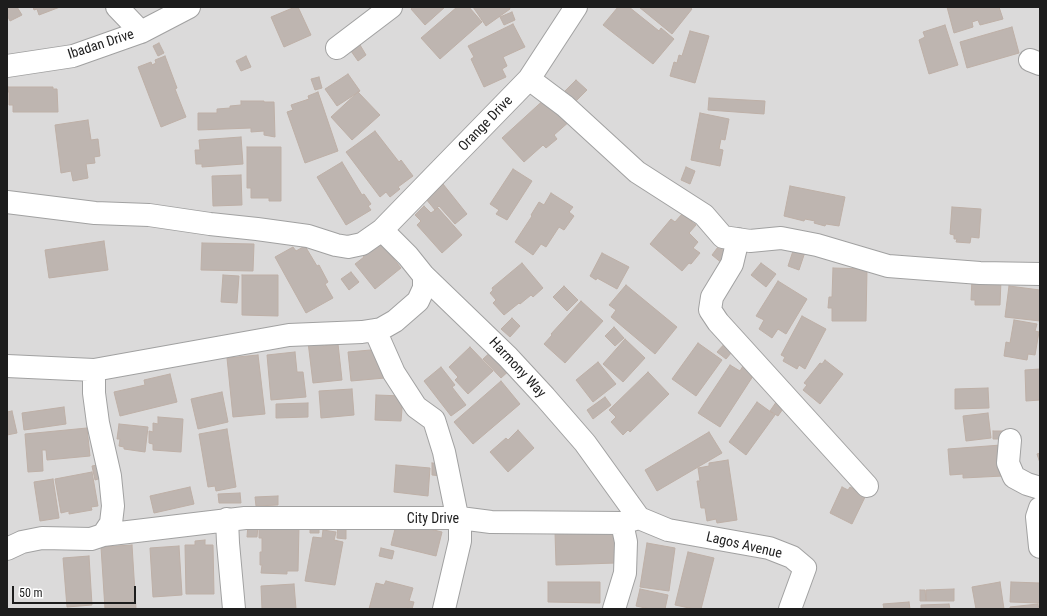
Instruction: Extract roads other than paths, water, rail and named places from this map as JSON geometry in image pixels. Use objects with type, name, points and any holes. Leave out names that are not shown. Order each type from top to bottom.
[{"type":"street","points":[[117,7],[141,32]]},
{"type":"street","name":"Ibadan Drive","points":[[7,66],[73,56],[141,32],[189,7]]},
{"type":"street","points":[[337,48],[391,7]]},
{"type":"street","name":"Orange Drive","points":[[7,202],[95,213],[148,215],[210,224],[257,228],[308,236],[348,247],[362,244],[382,230],[529,79],[576,7]]},
{"type":"street","points":[[529,79],[565,106],[637,172],[704,215],[722,237],[750,241],[781,238],[817,245],[888,266],[980,274],[1040,274]]},
{"type":"street","name":"Harmony Way","points":[[382,230],[408,256],[424,276],[508,357],[545,397],[585,444],[631,520]]},
{"type":"street","points":[[738,239],[732,264],[712,297],[710,310],[718,322],[867,486]]},
{"type":"street","points":[[7,366],[94,370],[289,335],[362,332],[381,329],[395,321],[418,301],[424,288],[424,276]]},
{"type":"street","points":[[375,330],[394,373],[416,407],[434,420],[444,452],[456,511],[460,518],[460,540],[444,609]]},
{"type":"street","points":[[94,370],[94,393],[98,423],[110,476],[113,506],[111,523],[103,535]]},
{"type":"street","points":[[1010,440],[1008,463],[1014,477],[1027,484],[1040,488]]},
{"type":"street","points":[[1040,508],[1037,518],[1040,547]]},
{"type":"street","name":"City Drive","points":[[7,549],[22,542],[42,538],[91,539],[103,535],[245,518],[460,518],[491,522],[631,520]]},
{"type":"street","points":[[227,519],[234,609]]},
{"type":"street","points":[[614,609],[625,573],[626,542],[631,520]]},
{"type":"street","name":"Lagos Avenue","points":[[631,520],[668,530],[769,548],[792,557],[806,568],[790,609]]}]
